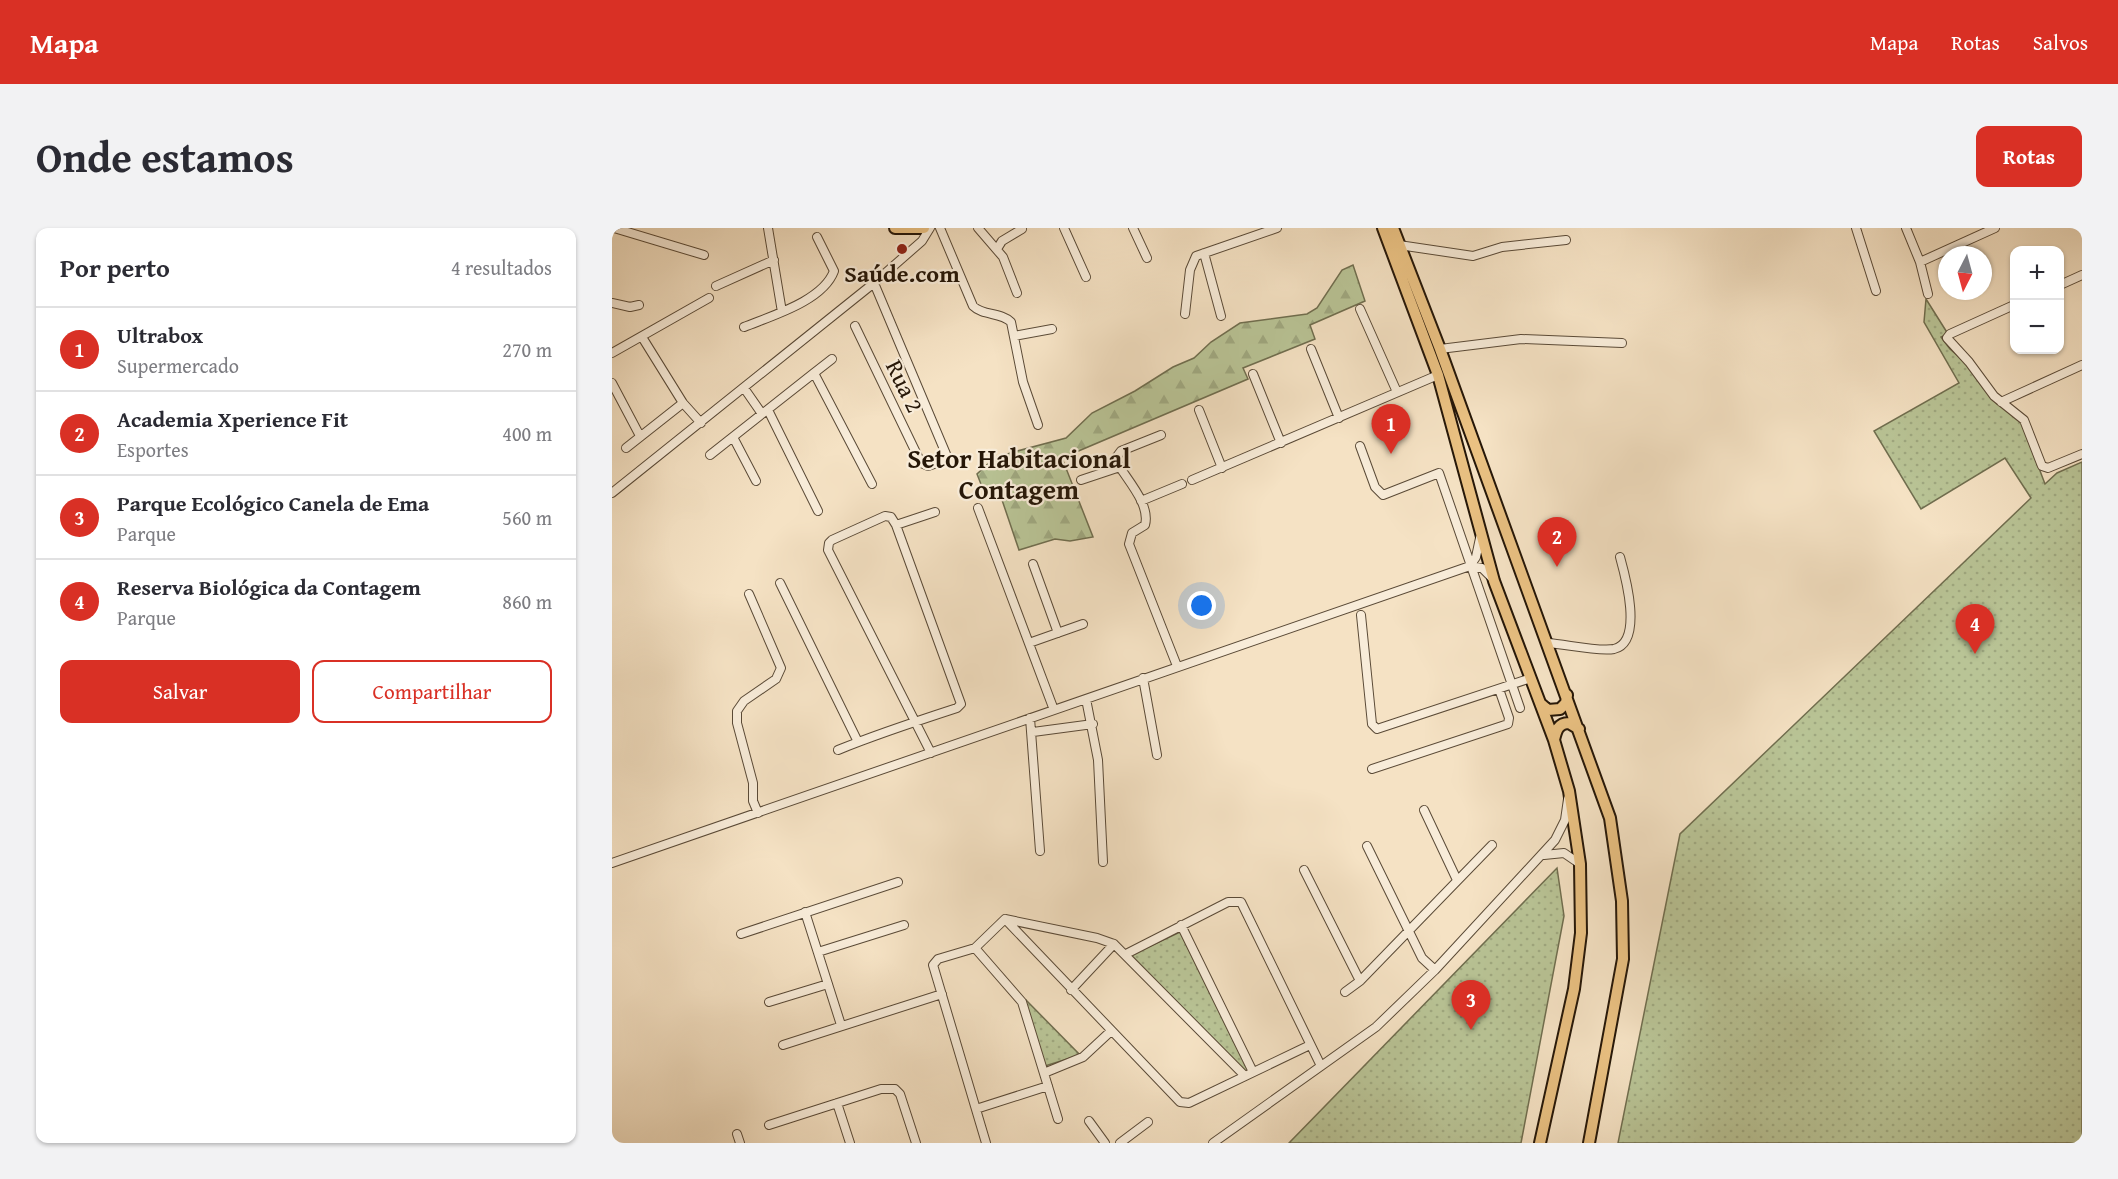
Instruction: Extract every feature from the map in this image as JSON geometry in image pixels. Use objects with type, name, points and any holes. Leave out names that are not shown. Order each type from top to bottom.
[{"type":"main road","points":[[895,228],[924,228]]},
{"type":"main road","points":[[1383,228],[1438,375],[1480,538],[1554,740],[1569,790],[1580,864],[1581,933],[1574,989],[1540,1143]]},
{"type":"main road","points":[[1393,228],[1567,694],[1610,818],[1624,921],[1618,989],[1589,1141]]},
{"type":"main road","points":[[1541,704],[1548,710],[1560,709],[1564,706],[1567,694]]},
{"type":"main road","points":[[1554,740],[1557,729],[1562,724],[1569,723],[1580,730]]},
{"type":"main road","points":[[1545,1123],[1547,1143]]},
{"type":"street","points":[[614,228],[704,255]]},
{"type":"street","points":[[768,228],[782,312]]},
{"type":"street","points":[[917,228],[922,242]]},
{"type":"street","points":[[612,493],[874,283],[922,242],[930,228]]},
{"type":"street","points":[[940,228],[973,306],[977,310],[1009,319],[1023,382],[1038,425]]},
{"type":"street","points":[[978,228],[1004,257],[1017,293]]},
{"type":"street","points":[[1064,228],[1086,277]]},
{"type":"street","points":[[1134,228],[1148,258]]},
{"type":"street","points":[[1185,314],[1191,264],[1196,256],[1277,228]]},
{"type":"street","points":[[1856,228],[1876,291]]},
{"type":"street","points":[[1906,228],[1920,262],[1928,294]]},
{"type":"street","points":[[1920,262],[1995,228]]},
{"type":"street","points":[[997,249],[1002,241],[1022,229]]},
{"type":"street","points":[[744,327],[802,302],[833,274],[834,271],[817,237]]},
{"type":"street","points":[[1399,245],[1473,256],[1502,247],[1566,240]]},
{"type":"street","points":[[1204,253],[1221,316]]},
{"type":"street","points":[[716,286],[774,261]]},
{"type":"street","points":[[2064,283],[2082,275]]},
{"type":"street","name":"Rua 2","points":[[855,326],[921,463],[928,466],[940,462],[946,454],[874,283]]},
{"type":"street","points":[[612,353],[709,298]]},
{"type":"street","points":[[612,303],[630,307],[639,305]]},
{"type":"street","points":[[2010,307],[1950,334],[1947,338],[1970,362],[2001,402],[2024,420],[2042,465],[2048,468],[2082,454]]},
{"type":"street","points":[[1360,309],[1397,392]]},
{"type":"street","points":[[1014,336],[1052,329]]},
{"type":"street","points":[[642,337],[683,403],[701,423]]},
{"type":"street","points":[[1440,349],[1521,339],[1622,343]]},
{"type":"street","points":[[1311,349],[1339,418]]},
{"type":"street","points":[[710,455],[832,359]]},
{"type":"street","points":[[2001,402],[2082,365]]},
{"type":"street","points":[[814,373],[872,484]]},
{"type":"street","points":[[1253,374],[1281,443]]},
{"type":"street","points":[[1192,480],[1438,375]]},
{"type":"street","points":[[612,383],[640,436]]},
{"type":"street","points":[[744,388],[765,412],[818,511]]},
{"type":"street","points":[[626,448],[683,403]]},
{"type":"street","points":[[1199,410],[1222,468]]},
{"type":"street","points":[[1161,435],[1117,454],[1115,459],[1141,501],[1147,522],[1143,527],[1131,533],[1129,544],[1177,666]]},
{"type":"street","points":[[733,437],[756,481]]},
{"type":"street","points":[[1360,446],[1375,487],[1383,495],[1439,473],[1520,708]]},
{"type":"street","points":[[1081,480],[1120,467]]},
{"type":"street","points":[[1141,501],[1182,484]]},
{"type":"street","points":[[978,508],[1054,710]]},
{"type":"street","points":[[896,525],[935,512]]},
{"type":"street","points":[[838,750],[858,742],[914,723],[957,708],[961,700],[896,525],[891,518],[885,516],[832,540],[828,546],[914,723],[931,753]]},
{"type":"street","points":[[1470,566],[1476,557],[1480,538]]},
{"type":"street","points":[[1548,643],[1611,650],[1623,642],[1629,625],[1631,605],[1620,557]]},
{"type":"street","points":[[1033,564],[1058,633]]},
{"type":"street","points":[[612,863],[1470,566],[1482,568],[1494,581]]},
{"type":"street","points":[[780,583],[858,742]]},
{"type":"street","points":[[749,594],[781,668],[776,679],[744,700],[737,711],[737,723],[753,783],[753,801],[758,813]]},
{"type":"street","points":[[1361,615],[1372,724],[1377,729],[1531,678]]},
{"type":"street","points":[[1029,643],[1083,624]]},
{"type":"street","points":[[1143,678],[1157,755]]},
{"type":"street","points":[[1372,769],[1508,724],[1509,718],[1499,689]]},
{"type":"street","points":[[1086,699],[1093,724],[1101,795],[1103,862]]},
{"type":"street","points":[[1030,718],[1033,732],[1040,852]]},
{"type":"street","points":[[1033,732],[1093,724]]},
{"type":"street","points":[[1213,1143],[1376,1027],[1436,970],[1542,856],[1561,830],[1569,790]]},
{"type":"street","points":[[1424,810],[1457,880]]},
{"type":"street","points":[[1345,993],[1360,981],[1492,845]]},
{"type":"street","points":[[1367,846],[1422,958],[1436,970]]},
{"type":"street","points":[[1542,856],[1564,853],[1580,864]]},
{"type":"street","points":[[1304,870],[1360,981]]},
{"type":"street","points":[[741,934],[898,882]]},
{"type":"street","points":[[1126,954],[1228,902],[1241,902],[1321,1066]]},
{"type":"street","points":[[805,912],[842,1025]]},
{"type":"street","points":[[1005,919],[1097,938],[1114,944],[1249,1074]]},
{"type":"street","points":[[986,1143],[933,965],[935,960],[975,948],[1005,919]]},
{"type":"street","points":[[1005,919],[1180,1102],[1189,1103],[1310,1045]]},
{"type":"street","points":[[818,952],[904,925]]},
{"type":"street","points":[[1181,925],[1249,1074]]},
{"type":"street","points":[[1071,990],[1114,944]]},
{"type":"street","points":[[975,948],[1022,1002],[1058,1119]]},
{"type":"street","points":[[769,1002],[828,984]]},
{"type":"street","points":[[783,1045],[942,994]]},
{"type":"street","points":[[1044,1073],[1083,1058],[1111,1031]]},
{"type":"street","points":[[976,1109],[1048,1086]]},
{"type":"street","points":[[769,1125],[881,1089],[895,1089],[900,1094],[916,1143]]},
{"type":"street","points":[[837,1102],[850,1143]]},
{"type":"street","points":[[1089,1121],[1105,1143]]},
{"type":"street","points":[[1120,1143],[1148,1122]]},
{"type":"street","points":[[736,1134],[740,1143]]},
{"type":"green space","points":[[1353,265],[1365,301],[1310,325],[1315,339],[1243,368],[1248,379],[1062,458],[1093,537],[1070,541],[1055,539],[1019,550],[1001,497],[986,497],[977,474],[989,463],[1010,453],[1066,438],[1092,413],[1135,391],[1173,367],[1194,358],[1211,342],[1240,323],[1307,314],[1317,308],[1342,270]]},
{"type":"green space","points":[[1926,299],[1948,334],[1941,337],[1950,349],[1966,363],[1997,404],[2016,416],[2022,423],[2045,484],[2057,473],[2082,462],[2082,1143],[1618,1143],[1680,834],[2031,498],[2005,458],[1921,509],[1874,431],[1959,383],[1924,322]]},
{"type":"green space","points":[[1557,868],[1564,916],[1521,1143],[1289,1143]]},
{"type":"green space","points":[[1180,932],[1248,1070],[1245,1072],[1131,955]]},
{"type":"green space","points":[[1026,1000],[1080,1055],[1045,1066],[1024,1001]]},
{"type":"place","name":"Saúde.com","points":[[902,249]]},
{"type":"place","name":"Ultrabox","points":[[1391,454]]},
{"type":"place","name":"Academia Xperience Fit","points":[[1557,567]]},
{"type":"place","name":"Reserva Biológica da Contagem","points":[[1975,654]]},
{"type":"place","name":"Parque Ecológico Canela de Ema","points":[[1471,1030]]},
{"type":"district","name":"Setor Habitacional Contagem","points":[[1019,474]]}]
